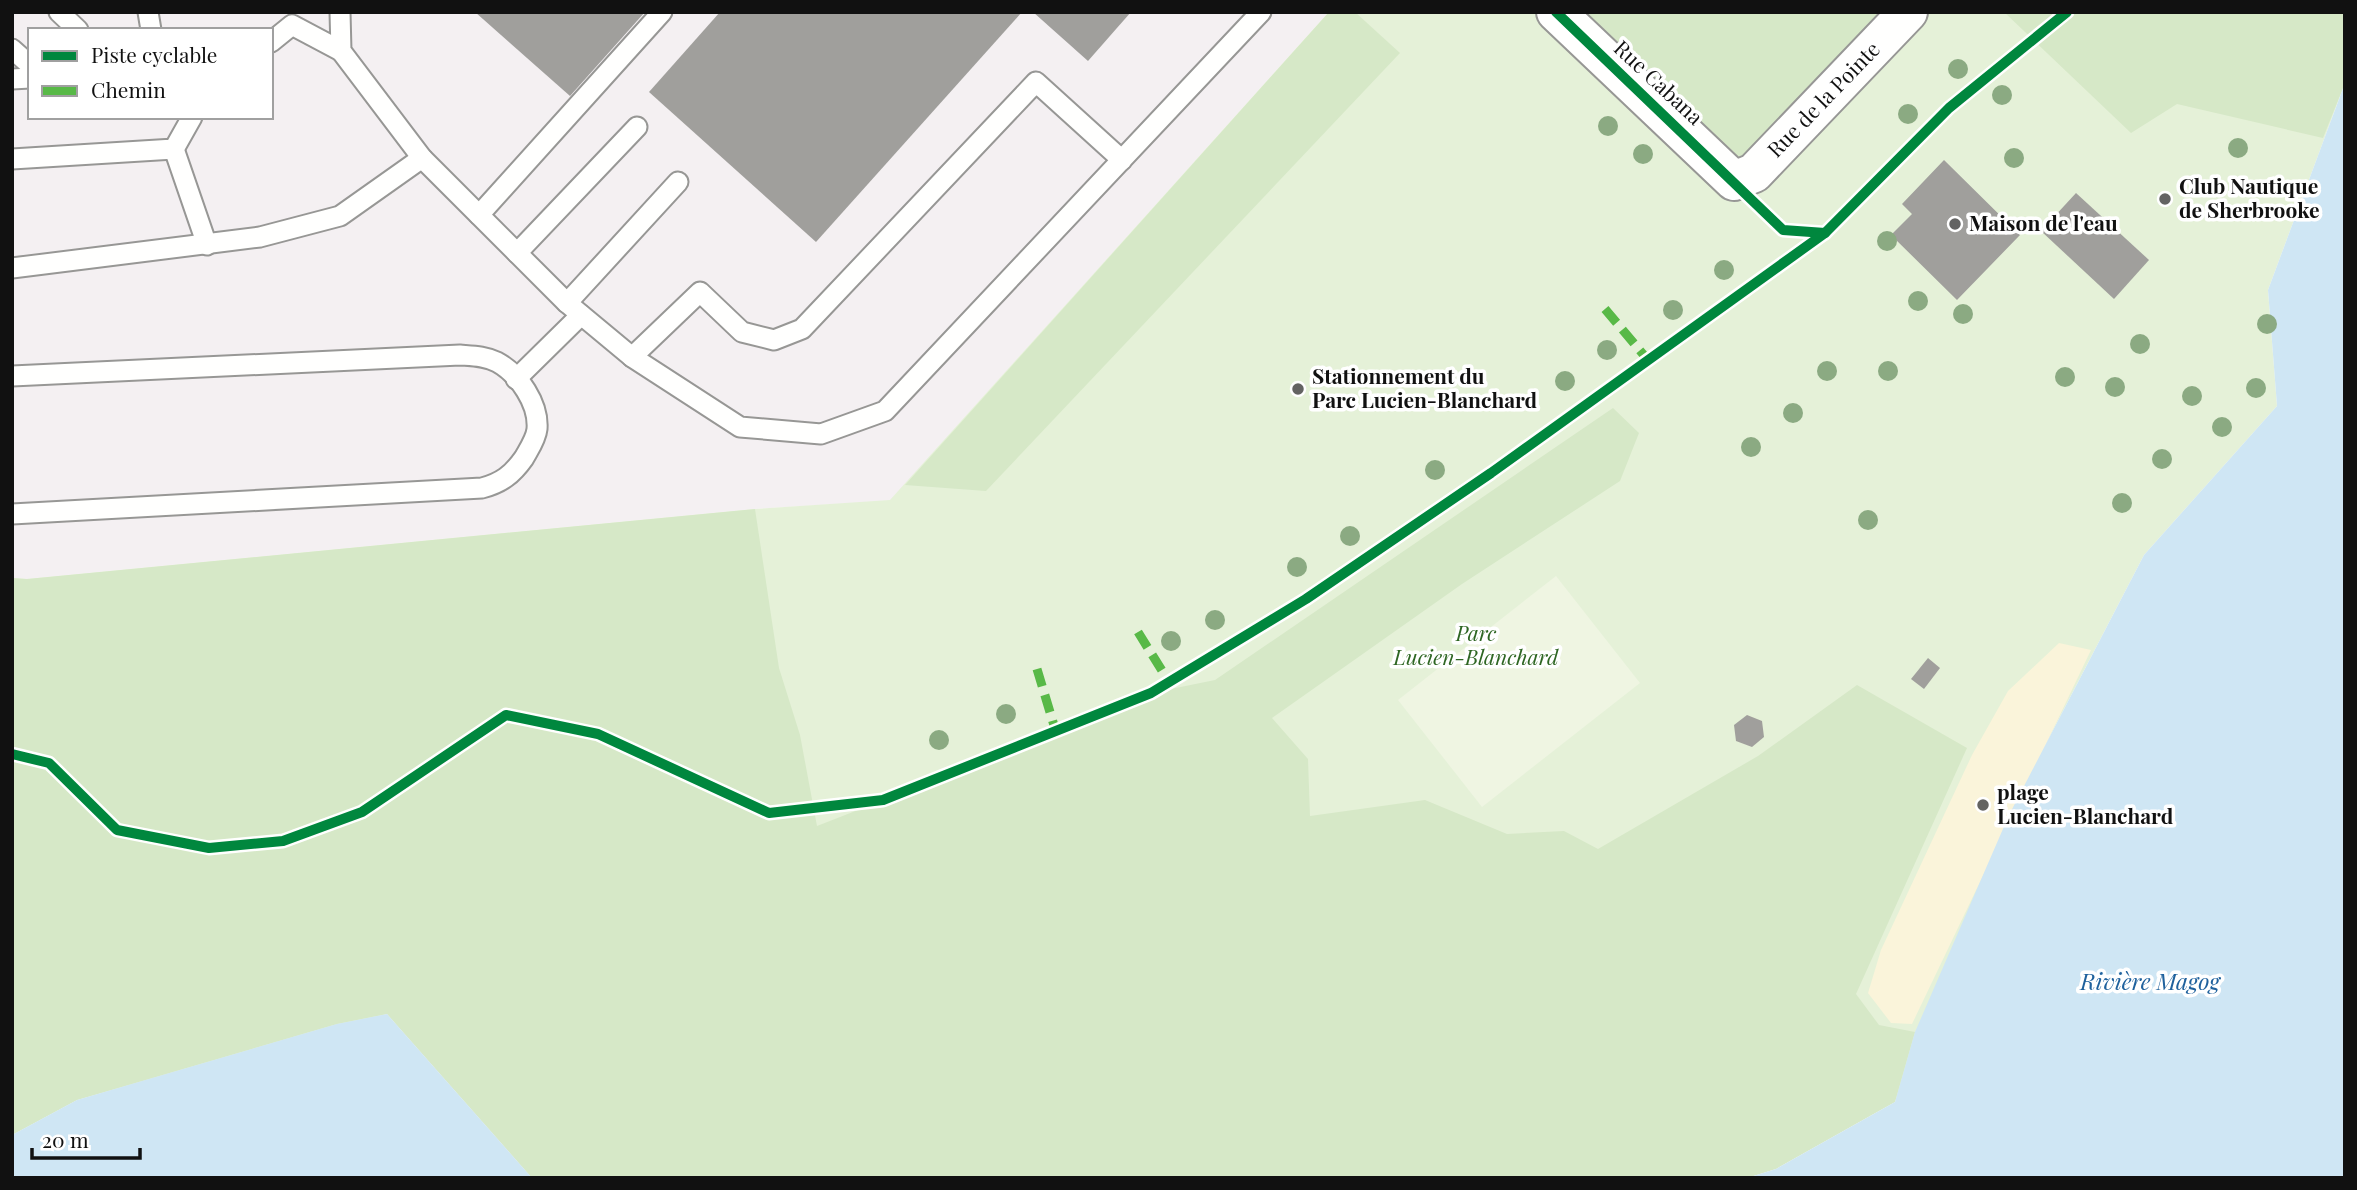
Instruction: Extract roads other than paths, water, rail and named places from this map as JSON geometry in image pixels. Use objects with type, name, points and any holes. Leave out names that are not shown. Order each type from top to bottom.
[{"type":"street","name":"Rue Cabana","points":[[1556,12],[1734,181]]},
{"type":"street","name":"Rue de la Pointe","points":[[1734,181],[1754,173],[1908,12]]},
{"type":"lane","points":[[59,12],[76,28]]},
{"type":"lane","points":[[340,12],[341,51]]},
{"type":"lane","points":[[479,215],[662,12]]},
{"type":"lane","points":[[273,40],[292,25],[341,51],[422,158],[574,309],[632,357],[740,427],[821,434],[885,411],[1261,12]]},
{"type":"lane","points":[[12,49],[28,63]]},
{"type":"lane","points":[[632,357],[700,292],[742,332],[774,340],[802,329],[1037,82],[1122,160]]},
{"type":"lane","points":[[191,119],[174,149],[207,244]]},
{"type":"lane","points":[[517,253],[637,127]]},
{"type":"lane","points":[[12,159],[174,149]]},
{"type":"lane","points":[[12,268],[260,237],[340,216],[422,158]]},
{"type":"lane","points":[[516,379],[678,182]]},
{"type":"lane","points":[[12,376],[481,356],[498,363],[516,379],[528,395],[536,412],[537,431],[518,466],[500,484],[482,488],[12,514]]},
{"type":"water","name":"Rivière Magog","points":[[2345,83],[2345,1178],[1747,1178],[1776,1169],[1895,1102],[1915,1032],[2009,815],[2144,555],[2277,406],[2268,290]]},
{"type":"water","points":[[387,1014],[532,1178],[12,1178],[12,1135],[77,1100],[337,1024]]},
{"type":"place","name":"Club Nautique de Sherbrooke","points":[[2165,199]]},
{"type":"place","name":"Maison de l'eau","points":[[1955,224]]},
{"type":"place","name":"Stationnement du Parc Lucien-Blanchard","points":[[1298,389]]},
{"type":"place","name":"plage Lucien-Blanchard","points":[[1983,805]]},
{"type":"park label","name":"Parc Lucien-Blanchard","points":[[1476,646]]}]
